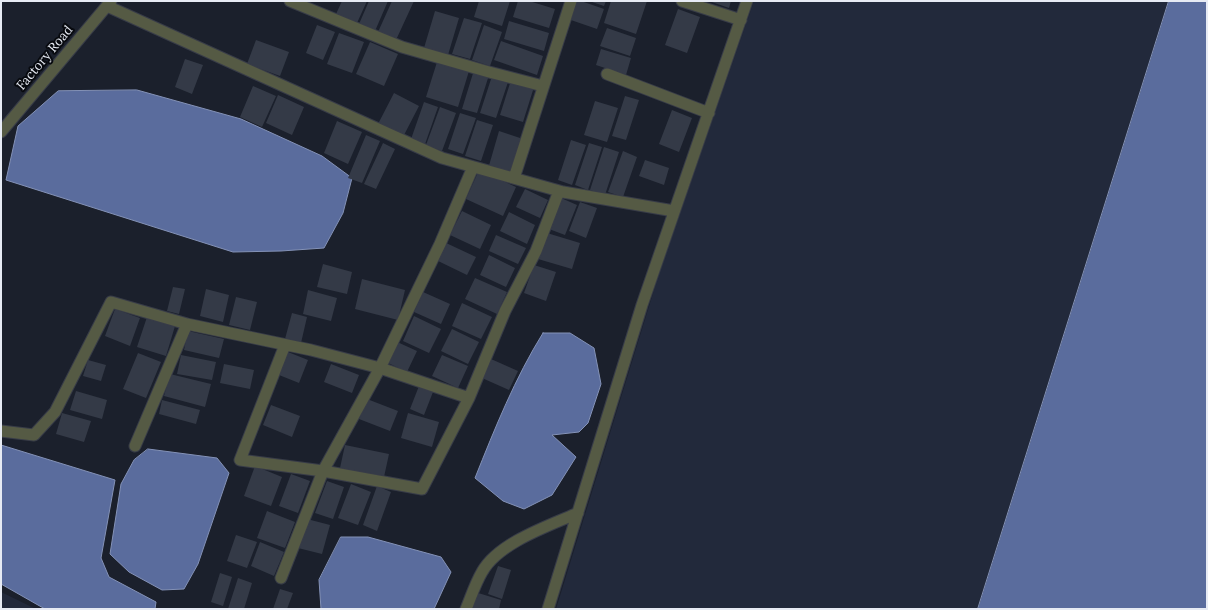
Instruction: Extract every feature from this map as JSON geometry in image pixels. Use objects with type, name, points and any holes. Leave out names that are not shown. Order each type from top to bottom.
[{"type":"street","points":[[290,1],[402,47],[543,86]]},
{"type":"street","points":[[682,1],[741,20]]},
{"type":"street","points":[[548,609],[642,305],[747,1]]},
{"type":"street","points":[[514,178],[543,86],[567,2]]},
{"type":"street","points":[[109,3],[442,158],[559,191],[674,211]]},
{"type":"street","name":"Factory Road","points":[[1,132],[109,3]]},
{"type":"street","points":[[607,74],[709,113]]},
{"type":"street","points":[[281,578],[322,471],[380,368],[440,244],[473,167]]},
{"type":"street","points":[[285,345],[240,460],[322,471],[422,489],[469,398],[505,311],[536,251],[559,191]]},
{"type":"street","points":[[1,431],[34,435],[55,412],[111,302],[187,324],[285,345],[380,368],[469,398]]},
{"type":"street","points":[[135,446],[187,324]]},
{"type":"street","points":[[466,609],[482,571],[500,551],[537,531],[578,514]]},
{"type":"shaded area","points":[[754,1],[1207,1],[1207,609],[556,609],[658,277]]},
{"type":"shaded area","points":[[1,592],[36,609],[1,609]]},
{"type":"water","points":[[1169,1],[1207,1],[1207,609],[978,609]]},
{"type":"water","points":[[137,90],[241,119],[322,156],[352,178],[343,213],[324,248],[233,252],[6,180],[18,126],[58,91]]},
{"type":"water","points":[[543,333],[570,333],[594,348],[601,384],[588,423],[579,432],[552,435],[576,457],[552,495],[524,509],[503,501],[475,478],[514,385]]},
{"type":"water","points":[[1,445],[115,480],[101,558],[109,577],[156,602],[155,609],[45,609],[1,584]]},
{"type":"water","points":[[148,449],[217,458],[229,473],[198,564],[184,589],[162,590],[129,572],[110,554],[121,484],[134,460]]},
{"type":"water","points":[[341,537],[368,537],[441,557],[451,572],[434,609],[321,609],[319,580]]},
{"type":"building","points":[[342,1],[367,1],[357,23],[336,14]]},
{"type":"building","points":[[369,1],[388,1],[375,31],[359,24]]},
{"type":"building","points":[[392,1],[414,1],[396,40],[378,32]]},
{"type":"building","points":[[479,1],[510,1],[502,26],[474,17]]},
{"type":"building","points":[[518,1],[529,1],[555,9],[549,28],[513,17]]},
{"type":"building","points":[[575,1],[581,1],[604,9],[597,29],[568,19]]},
{"type":"building","points":[[589,1],[606,1],[604,6]]},
{"type":"building","points":[[611,1],[647,1],[636,34],[604,23]]},
{"type":"building","points":[[709,1],[731,1],[729,8]]},
{"type":"building","points":[[678,9],[700,17],[687,53],[665,45]]},
{"type":"building","points":[[435,11],[459,18],[448,55],[424,48]]},
{"type":"building","points":[[464,18],[482,23],[470,59],[452,54]]},
{"type":"building","points":[[509,21],[549,33],[544,51],[504,39]]},
{"type":"building","points":[[317,25],[335,32],[323,60],[306,53]]},
{"type":"building","points":[[484,25],[502,32],[490,66],[472,60]]},
{"type":"building","points":[[607,28],[636,38],[630,56],[600,46]]},
{"type":"building","points":[[339,33],[364,42],[352,73],[327,64]]},
{"type":"building","points":[[256,40],[289,52],[280,76],[247,64]]},
{"type":"building","points":[[501,41],[543,56],[537,75],[494,60]]},
{"type":"building","points":[[370,42],[398,54],[384,86],[356,74]]},
{"type":"building","points":[[601,49],[631,58],[626,75],[596,65]]},
{"type":"building","points":[[185,59],[203,65],[192,94],[175,87]]},
{"type":"building","points":[[437,62],[469,71],[458,107],[426,97]]},
{"type":"building","points":[[474,70],[489,75],[477,113],[462,109]]},
{"type":"building","points":[[492,76],[508,82],[496,118],[480,113]]},
{"type":"building","points":[[511,80],[534,87],[523,122],[500,115]]},
{"type":"building","points":[[253,86],[276,96],[262,127],[240,117]]},
{"type":"building","points":[[394,93],[419,106],[403,137],[378,124]]},
{"type":"building","points":[[278,95],[304,107],[292,135],[266,123]]},
{"type":"building","points":[[625,96],[639,100],[626,140],[612,136]]},
{"type":"building","points":[[595,101],[618,108],[607,142],[584,135]]},
{"type":"building","points":[[424,102],[438,107],[424,147],[410,142]]},
{"type":"building","points":[[440,107],[456,113],[442,151],[426,145]]},
{"type":"building","points":[[672,110],[692,118],[679,152],[659,144]]},
{"type":"building","points":[[460,113],[476,118],[463,154],[448,149]]},
{"type":"building","points":[[477,120],[493,125],[481,161],[465,156]]},
{"type":"building","points":[[337,121],[362,132],[348,164],[324,153]]},
{"type":"building","points":[[499,131],[523,139],[513,176],[488,169]]},
{"type":"building","points":[[366,135],[380,141],[362,183],[348,178]]},
{"type":"building","points":[[571,140],[586,145],[572,185],[558,180]]},
{"type":"building","points":[[383,143],[395,149],[376,189],[364,184]]},
{"type":"building","points":[[589,143],[602,147],[588,190],[575,185]]},
{"type":"building","points":[[604,147],[619,152],[605,195],[590,190]]},
{"type":"building","points":[[623,151],[637,157],[623,197],[608,192]]},
{"type":"building","points":[[645,160],[669,168],[664,185],[639,176]]},
{"type":"building","points":[[479,170],[516,187],[503,216],[466,199]]},
{"type":"building","points":[[525,189],[548,200],[540,218],[516,207]]},
{"type":"building","points":[[561,198],[577,205],[565,235],[549,229]]},
{"type":"building","points":[[580,202],[597,208],[586,238],[569,231]]},
{"type":"building","points":[[462,211],[491,225],[480,249],[450,235]]},
{"type":"building","points":[[509,212],[535,225],[527,244],[500,231]]},
{"type":"building","points":[[547,233],[580,243],[572,269],[538,259]]},
{"type":"building","points":[[496,235],[526,248],[518,264],[489,251]]},
{"type":"building","points":[[444,242],[476,257],[467,275],[436,260]]},
{"type":"building","points":[[489,255],[515,268],[506,287],[480,275]]},
{"type":"building","points":[[323,264],[352,272],[347,294],[317,287]]},
{"type":"building","points":[[534,265],[556,272],[546,301],[524,293]]},
{"type":"building","points":[[475,278],[507,292],[497,314],[465,299]]},
{"type":"building","points":[[362,279],[405,290],[398,320],[355,309]]},
{"type":"building","points":[[173,287],[185,289],[179,314],[167,311]]},
{"type":"building","points":[[206,289],[229,295],[223,322],[200,316]]},
{"type":"building","points":[[308,290],[337,298],[331,321],[303,314]]},
{"type":"building","points":[[423,292],[450,304],[441,324],[414,312]]},
{"type":"building","points":[[236,297],[257,302],[250,330],[229,325]]},
{"type":"building","points":[[462,303],[492,317],[481,339],[452,326]]},
{"type":"building","points":[[115,309],[140,318],[130,346],[105,336]]},
{"type":"building","points":[[292,313],[307,317],[301,343],[285,339]]},
{"type":"building","points":[[414,316],[441,329],[429,353],[403,341]]},
{"type":"building","points":[[147,317],[175,326],[166,356],[137,347]]},
{"type":"building","points":[[452,329],[479,342],[468,364],[441,351]]},
{"type":"building","points":[[188,331],[224,339],[219,358],[184,350]]},
{"type":"building","points":[[395,341],[417,351],[407,372],[386,362]]},
{"type":"building","points":[[288,352],[308,360],[299,383],[279,375]]},
{"type":"building","points":[[138,353],[161,362],[146,398],[123,389]]},
{"type":"building","points":[[181,355],[216,362],[212,380],[177,374]]},
{"type":"building","points":[[442,355],[468,366],[458,388],[432,376]]},
{"type":"building","points":[[491,359],[518,371],[509,390],[482,378]]},
{"type":"building","points":[[88,360],[106,365],[101,381],[83,376]]},
{"type":"building","points":[[224,364],[254,370],[250,389],[220,383]]},
{"type":"building","points":[[331,364],[359,375],[352,393],[324,382]]},
{"type":"building","points":[[170,374],[211,384],[205,407],[164,396]]},
{"type":"building","points":[[419,386],[433,392],[424,415],[410,409]]},
{"type":"building","points":[[76,391],[107,400],[102,419],[70,410]]},
{"type":"building","points":[[367,399],[398,411],[390,431],[359,419]]},
{"type":"building","points":[[162,400],[200,410],[196,424],[159,414]]},
{"type":"building","points":[[271,405],[300,416],[292,437],[263,425]]},
{"type":"building","points":[[62,413],[91,421],[84,442],[56,434]]},
{"type":"building","points":[[408,413],[439,422],[432,447],[401,438]]},
{"type":"building","points":[[345,445],[389,454],[384,477],[340,468]]},
{"type":"building","points":[[255,466],[282,477],[271,506],[244,496]]},
{"type":"building","points":[[291,474],[310,481],[298,513],[279,506]]},
{"type":"building","points":[[327,481],[344,487],[333,519],[315,513]]},
{"type":"building","points":[[351,484],[371,492],[358,525],[338,518]]},
{"type":"building","points":[[377,486],[391,492],[377,531],[363,525]]},
{"type":"building","points":[[267,511],[295,522],[285,548],[257,538]]},
{"type":"building","points":[[307,519],[330,525],[322,554],[298,548]]},
{"type":"building","points":[[236,535],[257,542],[247,568],[227,561]]},
{"type":"building","points":[[260,542],[284,552],[274,576],[251,566]]},
{"type":"building","points":[[498,566],[511,570],[502,599],[488,594]]},
{"type":"building","points":[[220,573],[232,577],[223,606],[211,602]]},
{"type":"building","points":[[238,578],[252,583],[244,609],[228,609]]},
{"type":"building","points":[[280,589],[293,593],[287,609],[273,609]]},
{"type":"building","points":[[475,592],[501,600],[499,609],[470,609]]}]
